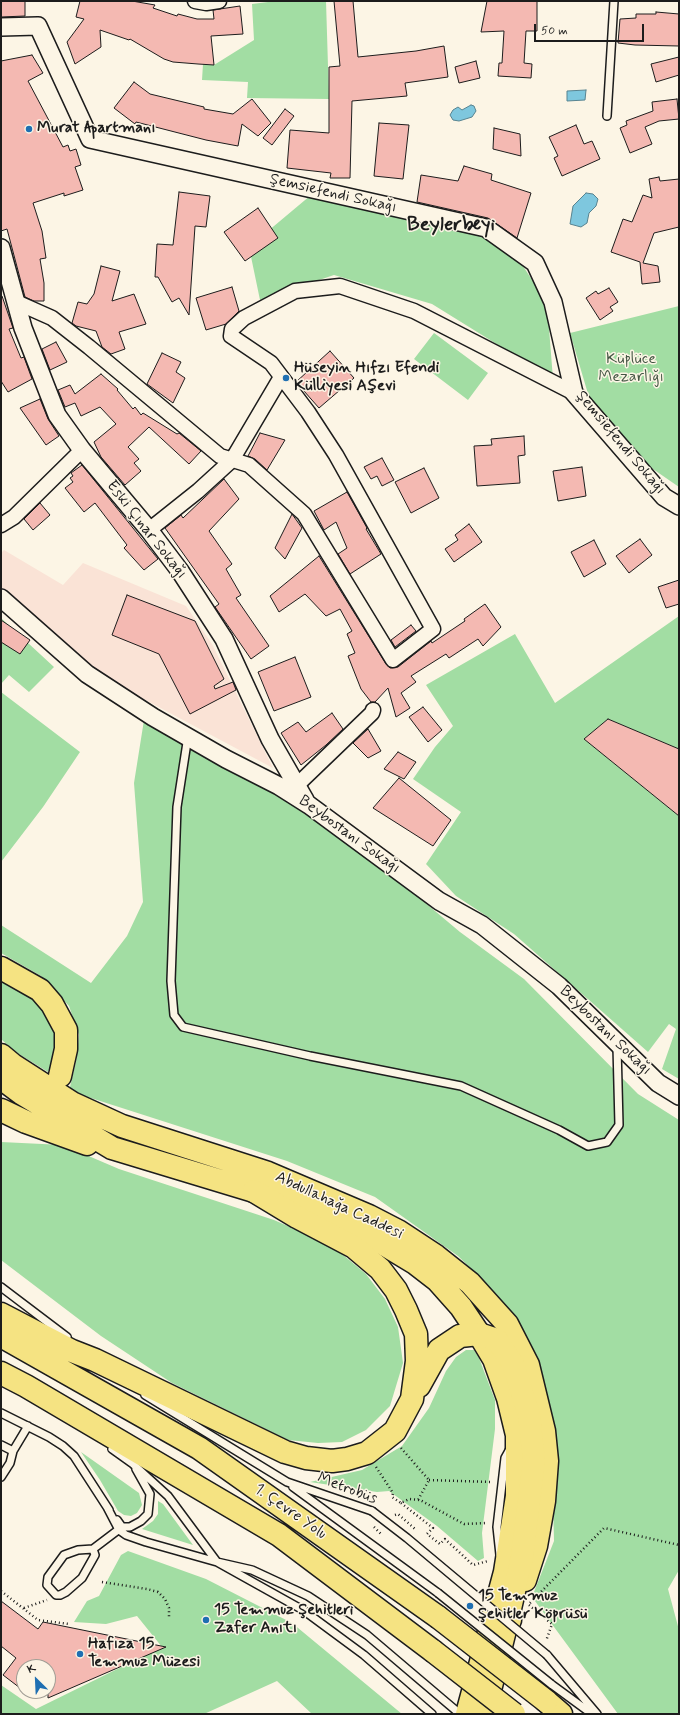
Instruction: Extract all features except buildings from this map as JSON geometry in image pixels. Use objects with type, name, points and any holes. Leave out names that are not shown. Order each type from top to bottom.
[{"type":"main road","points":[[1,968],[40,990],[52,1004],[66,1030],[66,1049],[60,1076]]},
{"type":"main road","name":"Abdullahağa Caddesi","points":[[1,1055],[13,1065],[72,1103],[122,1126],[268,1173],[324,1196],[398,1231],[436,1256],[470,1283],[507,1324],[528,1365],[544,1431],[546,1461],[544,1501],[524,1602],[505,1630]]},
{"type":"main road","name":"Abdullahağa Caddesi","points":[[1,1078],[20,1093],[112,1148],[254,1191],[362,1231],[415,1263],[437,1280],[461,1307],[494,1359],[508,1398],[517,1435],[517,1496],[496,1566],[467,1714]]},
{"type":"main road","points":[[1,1110],[83,1144],[112,1148]]},
{"type":"main road","points":[[254,1191],[297,1217],[354,1247],[384,1274],[396,1290],[416,1334],[418,1361],[412,1399]]},
{"type":"main road","points":[[1,1314],[73,1345],[95,1360],[285,1452],[318,1460],[348,1459],[367,1453],[395,1431],[439,1350],[460,1336],[479,1334],[497,1340],[513,1364],[529,1415],[534,1460],[529,1512],[522,1557],[484,1714]]},
{"type":"main road","name":"1. Çevre Yolu","points":[[1,1336],[198,1448],[553,1700]]},
{"type":"main road","name":"1. Çevre Yolu","points":[[1,1373],[26,1386],[279,1535],[433,1650],[514,1714]]},
{"type":"street","points":[[195,1],[206,3],[219,1]]},
{"type":"street","name":"Şemsiefendi Sokağı","points":[[1,27],[38,26],[90,139],[486,228],[535,263],[553,302],[574,393],[664,497],[679,506]]},
{"type":"street","name":"Eski Çınar Sokağı","points":[[1,248],[23,328],[57,415],[82,450],[149,530],[180,571],[224,639],[270,739],[308,805]]},
{"type":"street","points":[[16,302],[52,318],[220,456],[249,465],[304,514],[393,660],[433,629],[336,455],[308,412],[271,363],[231,336],[232,329],[244,318],[295,291],[340,286],[414,311],[574,393]]},
{"type":"street","points":[[149,530],[198,491],[232,460],[281,376]]},
{"type":"street","points":[[1,525],[14,517],[82,450]]},
{"type":"street","name":"Beybostanı Sokağı","points":[[1,598],[87,674],[153,717],[226,759],[279,786],[308,805],[438,901],[482,925],[559,986],[658,1083],[679,1096]]},
{"type":"street","points":[[296,786],[369,716],[373,710]]},
{"type":"lane","points":[[606,116],[614,1]]},
{"type":"lane","points":[[188,736],[178,807],[171,981],[174,1015],[183,1027],[310,1056],[461,1086],[559,1130],[588,1146],[607,1142],[619,1125],[616,1042]]},
{"type":"lane","points":[[268,1173],[297,1177]]},
{"type":"lane","points":[[374,1210],[398,1231]]},
{"type":"lane","points":[[1,1287],[73,1345],[126,1384]]},
{"type":"lane","points":[[26,1386],[95,1436]]},
{"type":"lane","name":"Metrobüs","points":[[139,1392],[287,1482],[372,1511],[407,1538],[548,1655],[597,1714]]},
{"type":"lane","points":[[1,1413],[49,1437],[74,1456],[121,1529],[146,1542],[217,1562],[252,1570],[308,1596],[367,1635],[460,1714]]},
{"type":"lane","points":[[1,1477],[10,1463],[13,1451],[28,1426]]},
{"type":"lane","points":[[1,1445],[13,1451]]},
{"type":"lane","points":[[108,1445],[133,1464],[168,1496],[217,1562],[303,1610],[364,1655],[432,1714]]},
{"type":"lane","points":[[93,1549],[95,1555],[82,1578],[60,1595],[56,1594],[47,1585],[48,1577],[51,1571],[64,1555],[70,1552],[93,1549],[121,1529],[141,1521],[148,1514],[150,1494],[133,1464]]},
{"type":"lane","points":[[287,1482],[438,1593],[553,1700],[592,1714]]},
{"type":"path","points":[[398,1445],[429,1480],[491,1482]]},
{"type":"path","points":[[377,1469],[393,1493],[392,1497],[432,1528],[427,1534],[444,1548]]},
{"type":"path","points":[[418,1500],[429,1480]]},
{"type":"path","points":[[401,1504],[409,1499],[418,1500],[464,1524]]},
{"type":"path","points":[[398,1514],[420,1533]]},
{"type":"path","points":[[524,1602],[604,1528],[679,1545]]},
{"type":"path","points":[[425,1538],[430,1542],[433,1539]]},
{"type":"path","points":[[440,1544],[445,1539],[473,1565],[496,1566]]},
{"type":"path","points":[[102,1582],[158,1592],[165,1599],[169,1608],[169,1618]]},
{"type":"path","points":[[1,1591],[38,1620],[68,1624]]},
{"type":"path","points":[[23,1608],[60,1595]]},
{"type":"shaded area","points":[[4,550],[63,585],[83,563],[186,606],[212,644],[273,768],[93,672],[1,587],[1,553]]},
{"type":"green space","points":[[276,1],[326,1],[329,99],[247,98],[248,82],[202,80],[203,64],[214,65],[254,40],[252,4]]},
{"type":"green space","points":[[317,190],[456,226],[510,246],[547,303],[553,379],[432,304],[334,275],[260,300],[249,247]]},
{"type":"green space","name":"Küplüce Mezarlığı","points":[[679,306],[679,487],[637,458],[591,404],[570,333]]},
{"type":"green space","points":[[434,333],[488,373],[468,400],[414,359]]},
{"type":"green space","points":[[679,616],[679,749],[608,719],[584,739],[679,816],[679,1079],[662,1069],[676,1029],[669,1024],[648,1052],[514,934],[456,896],[426,864],[461,812],[413,779],[435,747],[453,726],[426,685],[515,634],[555,703]]},
{"type":"green space","points":[[1,618],[54,667],[29,692],[9,675],[1,684]]},
{"type":"green space","points":[[1,692],[80,752],[43,807],[1,862]]},
{"type":"green space","points":[[144,720],[336,828],[460,932],[524,979],[638,1094],[679,1120],[679,1570],[668,1589],[679,1630],[679,1714],[618,1714],[532,1597],[554,1541],[552,1459],[513,1320],[488,1285],[458,1256],[375,1197],[287,1161],[69,1091],[76,1062],[79,1035],[69,1006],[41,976],[1,953],[1,925],[91,983],[127,936],[143,902],[134,783]]},
{"type":"green space","points":[[1,978],[34,995],[47,1010],[54,1030],[56,1053],[48,1072],[14,1051],[1,1039]]},
{"type":"green space","points":[[1,1142],[63,1145],[119,1169],[274,1220],[315,1238],[342,1254],[366,1274],[385,1299],[398,1327],[403,1363],[390,1406],[366,1430],[342,1442],[318,1443],[288,1440],[172,1383],[101,1336],[1,1260]]},
{"type":"green space","points":[[466,1350],[474,1350],[479,1358],[495,1400],[495,1429],[482,1533],[484,1558],[478,1561],[437,1526],[389,1491],[377,1492],[310,1482],[362,1470],[402,1446],[429,1408],[446,1371],[456,1357]]},
{"type":"green space","points":[[81,1452],[139,1493],[142,1505],[137,1513],[131,1516],[124,1515],[118,1511],[100,1480]]},
{"type":"green space","points":[[158,1501],[163,1504],[193,1545],[142,1529],[153,1521],[158,1514]]},
{"type":"green space","points":[[128,1551],[206,1579],[292,1623],[402,1714],[312,1714],[277,1681],[204,1714],[1,1714],[1,1685],[16,1695],[16,1699],[21,1699],[36,1709],[162,1647],[137,1616],[106,1624],[74,1622],[87,1601],[99,1596],[121,1555]]},
{"type":"water","points":[[586,90],[585,100],[567,101],[567,91]]},
{"type":"water","points":[[471,105],[474,106],[476,111],[472,117],[459,121],[453,120],[450,115],[453,110],[458,107],[462,110]]},
{"type":"water","points":[[586,193],[593,194],[598,199],[596,206],[589,213],[587,223],[581,227],[570,224],[573,206]]},
{"type":"place","name":"Murat Apartmanı","points":[[29,129]]},
{"type":"place","name":"Hüseyin Hıfzı Efendi Külliyesi Aşevi","points":[[286,378]]},
{"type":"place","name":"15 Temmuz Şehitler Köprüsü","points":[[470,1606]]},
{"type":"place","name":"15 Temmuz Şehitleri Zafer Anıtı","points":[[206,1620]]},
{"type":"place","name":"Hafıza 15 Temmuz Müzesi","points":[[80,1654]]},
{"type":"district","name":"Beylerbeyi","points":[[451,226]]}]
